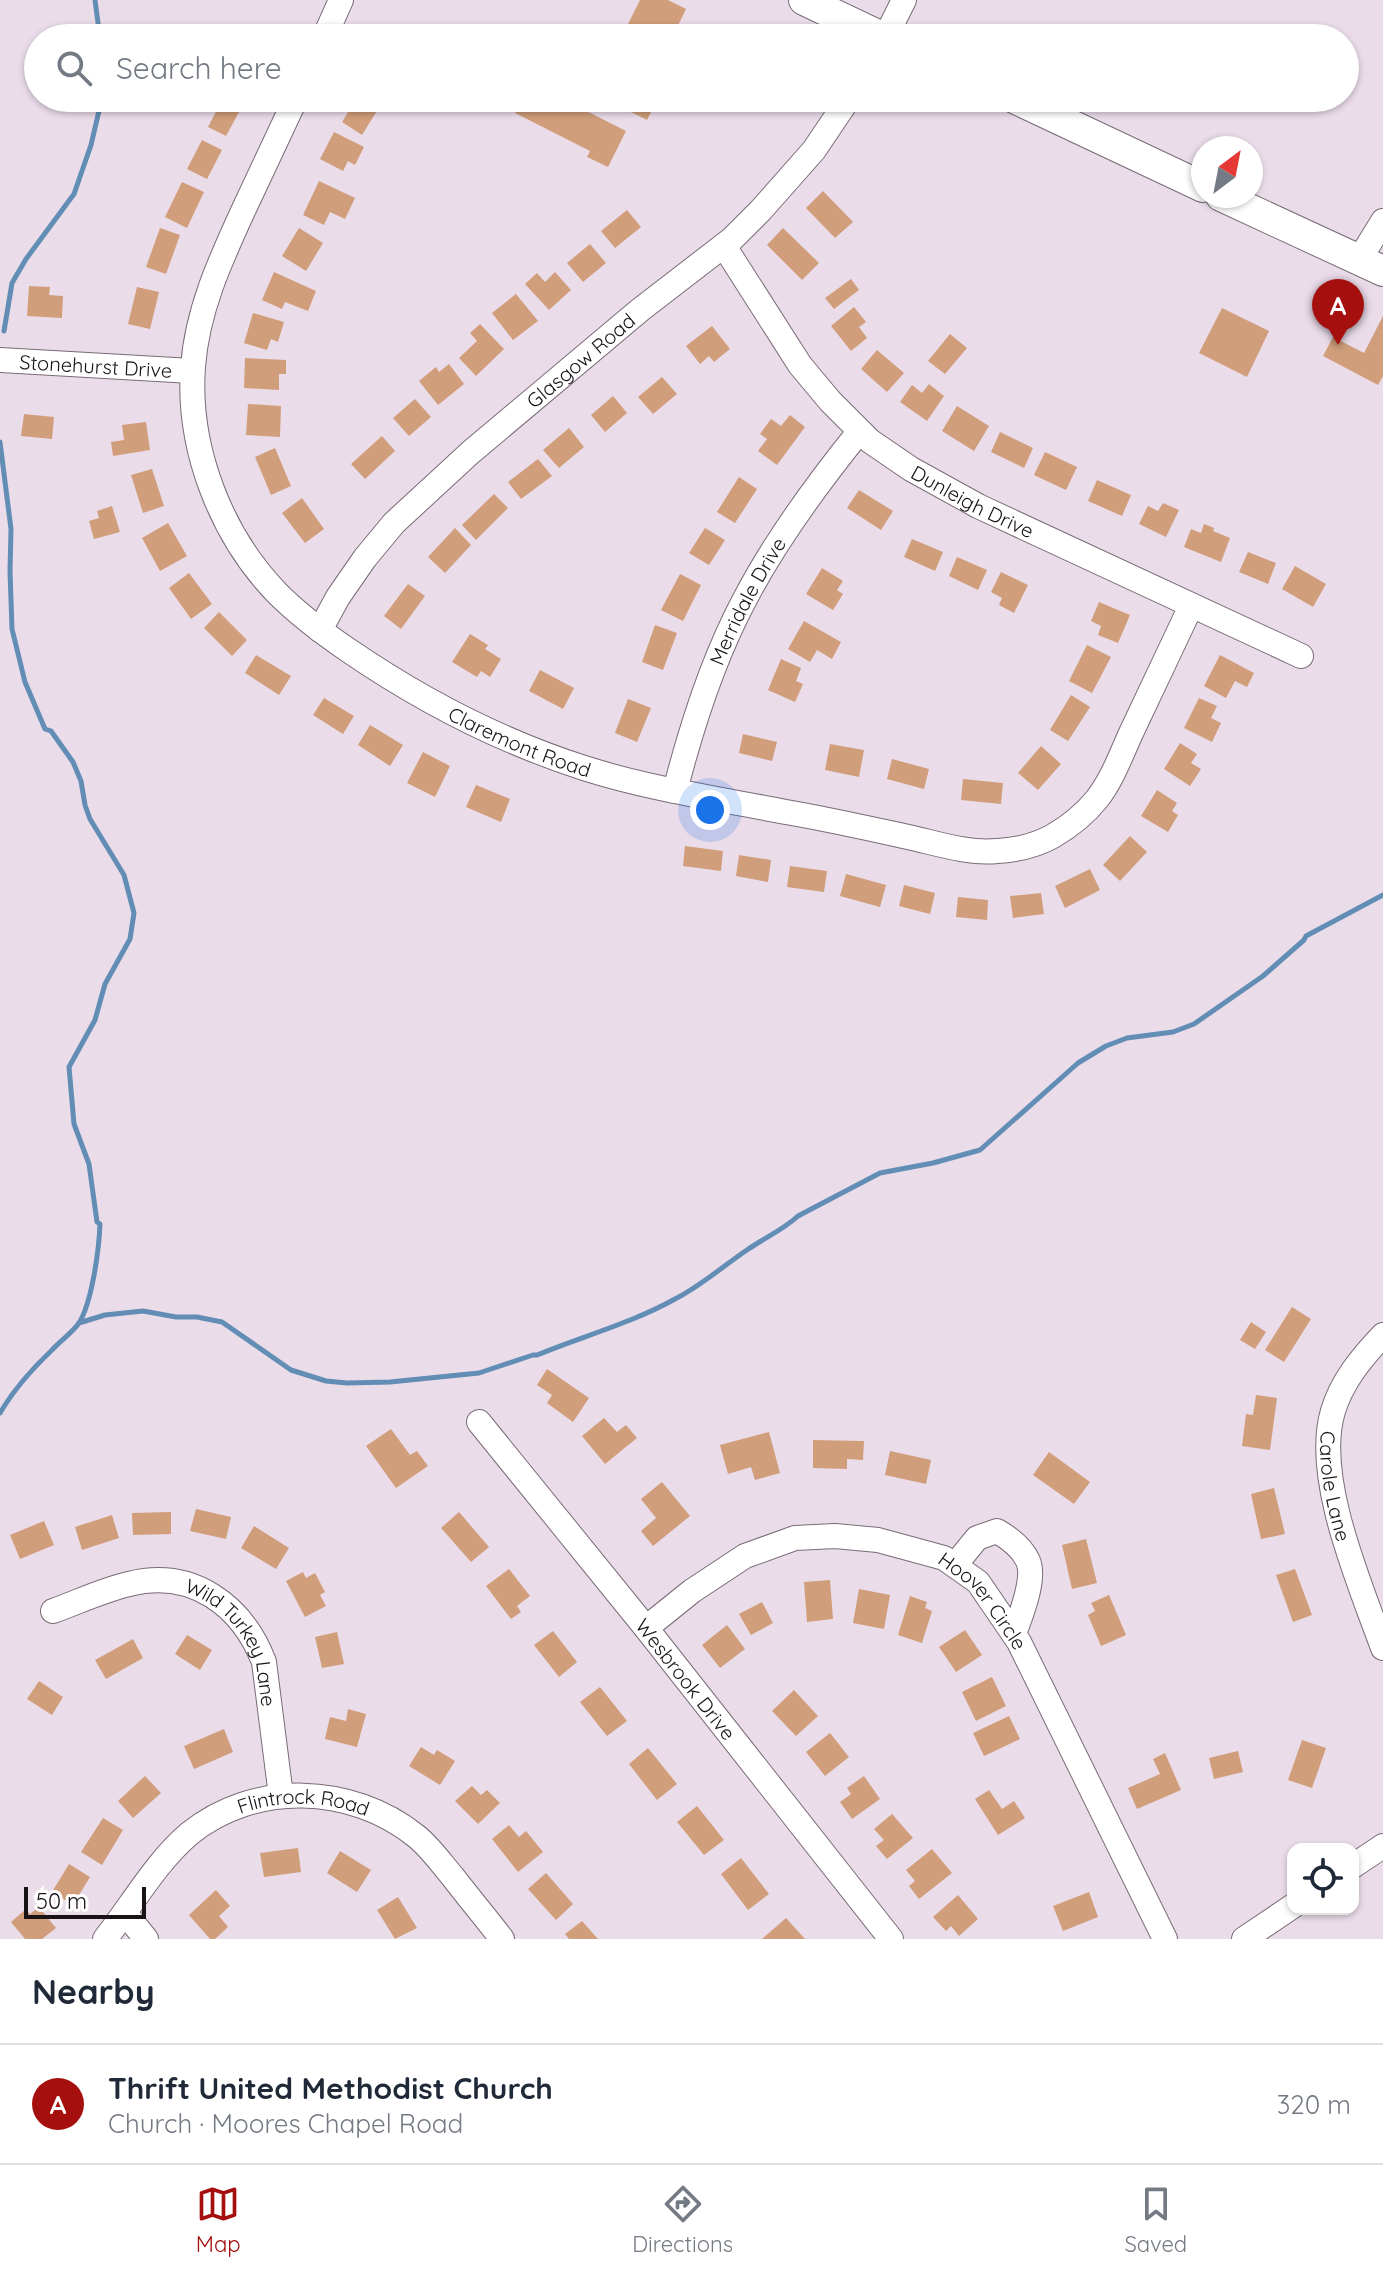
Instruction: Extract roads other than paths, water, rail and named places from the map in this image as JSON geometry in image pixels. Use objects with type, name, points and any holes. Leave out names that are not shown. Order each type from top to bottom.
[{"type":"main road","points":[[804,0],[855,24]]},
{"type":"main road","points":[[1044,112],[1191,181]]},
{"type":"main road","points":[[1247,208],[1371,265]]},
{"type":"street","points":[[330,24],[341,0]]},
{"type":"street","points":[[891,24],[904,0]]},
{"type":"street","name":"Claremont Road","points":[[289,112],[206,297],[192,371],[198,437],[206,472],[227,524],[261,575],[320,630],[389,678],[486,730],[585,768],[675,791],[843,822],[945,846],[999,851],[1053,836],[1081,817],[1103,791],[1191,606]]},
{"type":"street","name":"Glasgow Road","points":[[320,630],[338,597],[394,523],[426,492],[640,310],[724,246],[814,150],[840,112]]},
{"type":"street","points":[[1371,265],[1383,221]]},
{"type":"street","name":"Dunleigh Drive","points":[[724,246],[800,365],[859,432],[911,469],[966,500],[1301,656]]},
{"type":"street","name":"Stonehurst Drive","points":[[0,360],[192,371]]},
{"type":"street","name":"Merridale Drive","points":[[675,791],[693,723],[710,675],[746,597],[800,508],[859,432]]},
{"type":"street","name":"Carole Lane","points":[[1383,1335],[1353,1371],[1340,1395],[1330,1424],[1328,1456],[1340,1520],[1383,1648]]},
{"type":"street","name":"Wesbrook Drive","points":[[479,1422],[891,1939]]},
{"type":"street","points":[[955,1565],[977,1538],[997,1531],[1014,1542],[1029,1563],[1028,1594],[1014,1634]]},
{"type":"street","name":"Hoover Circle","points":[[646,1628],[692,1591],[745,1556],[795,1538],[835,1536],[878,1540],[944,1558],[978,1582],[1014,1634],[1165,1939]]},
{"type":"street","name":"Wild Turkey Lane","points":[[53,1611],[129,1584],[153,1580],[200,1589],[230,1608],[245,1624],[264,1662],[281,1796]]},
{"type":"street","name":"Flintrock Road","points":[[105,1939],[188,1835],[225,1811],[256,1800],[315,1795],[356,1804],[397,1822],[418,1837],[502,1939]]},
{"type":"street","points":[[1359,1862],[1383,1846]]},
{"type":"street","points":[[1244,1939],[1287,1910]]},
{"type":"street","points":[[125,1913],[146,1939]]},
{"type":"waterway","points":[[95,0],[98,24]]},
{"type":"waterway","points":[[4,331],[12,283],[74,194],[99,112]]},
{"type":"waterway","points":[[0,442],[11,529],[12,629],[25,682],[45,729],[51,731],[73,762],[90,819],[124,875],[134,913],[130,939],[105,984],[95,1020],[69,1067],[74,1124],[89,1164],[97,1222],[100,1224],[88,1302],[76,1327],[30,1372],[0,1413]]},
{"type":"waterway","points":[[79,1323],[105,1315],[143,1311],[222,1322],[291,1370],[326,1381],[347,1383],[479,1373],[537,1355],[659,1308],[694,1288],[798,1216],[880,1173],[980,1150],[1078,1063],[1106,1046],[1127,1038],[1173,1032],[1194,1024],[1263,976],[1306,936],[1383,895]]},
{"type":"place","name":"Thrift United Methodist Church","points":[[1338,345]]}]
